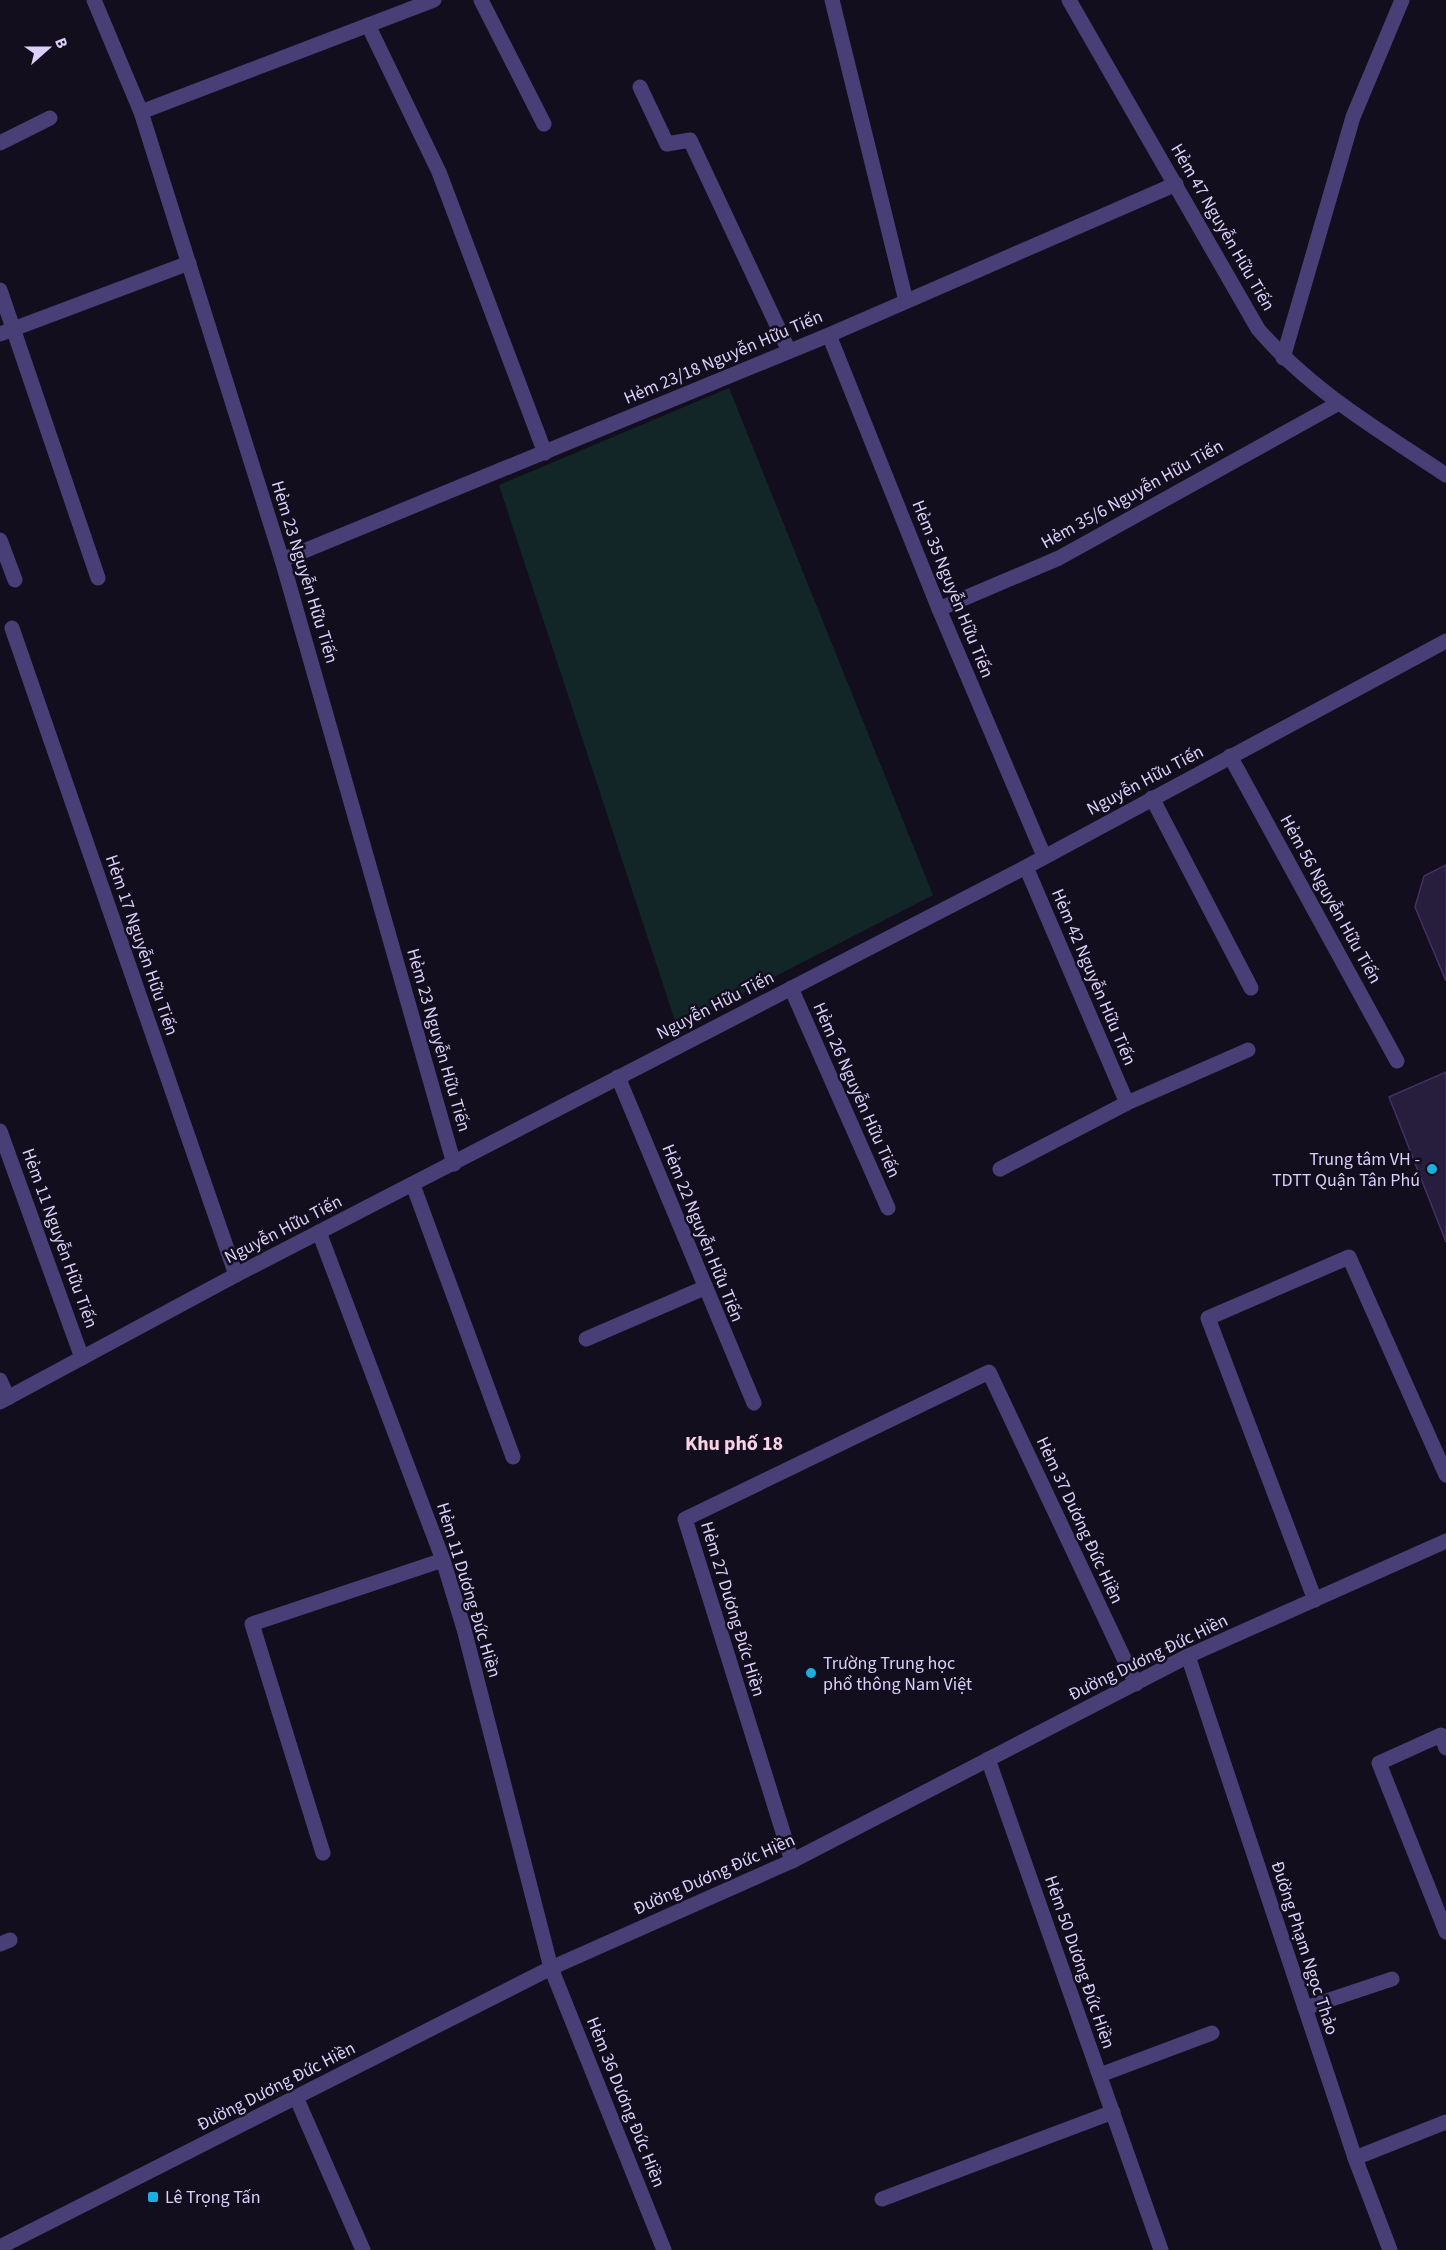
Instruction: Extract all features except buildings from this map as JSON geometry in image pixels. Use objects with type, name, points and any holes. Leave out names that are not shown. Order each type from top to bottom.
[{"type":"street","name":"Hẻm 23 Nguyễn Hữu Tiến","points":[[94,0],[141,112],[282,560],[454,1164]]},
{"type":"street","points":[[141,112],[434,0]]},
{"type":"street","points":[[481,0],[544,124]]},
{"type":"street","points":[[832,0],[906,301]]},
{"type":"street","name":"Hẻm 47 Nguyễn Hữu Tiến","points":[[1069,0],[1176,184],[1239,300],[1258,329],[1283,358],[1311,384],[1446,475]]},
{"type":"street","points":[[1283,358],[1353,117],[1402,0]]},
{"type":"street","points":[[368,25],[439,172],[545,453]]},
{"type":"street","points":[[640,87],[667,144],[690,140],[789,351]]},
{"type":"street","points":[[0,142],[50,118]]},
{"type":"street","name":"Hẻm 23/18 Nguyễn Hữu Tiến","points":[[282,560],[829,335],[1176,184]]},
{"type":"street","points":[[7,332],[189,263]]},
{"type":"street","points":[[0,290],[7,332],[98,579]]},
{"type":"street","name":"Hẻm 35 Nguyễn Hữu Tiến","points":[[829,335],[939,609],[1044,856]]},
{"type":"street","name":"Hẻm 35/6 Nguyễn Hữu Tiến","points":[[939,609],[1059,558],[1339,403]]},
{"type":"street","points":[[0,540],[15,580]]},
{"type":"street","name":"Hẻm 17 Nguyễn Hữu Tiến","points":[[12,628],[236,1275]]},
{"type":"street","name":"Nguyễn Hữu Tiến","points":[[4,1400],[236,1275],[1026,867],[1446,641]]},
{"type":"street","name":"Hẻm 56 Nguyễn Hữu Tiến","points":[[1230,756],[1397,1061]]},
{"type":"street","points":[[1152,798],[1251,988]]},
{"type":"street","name":"Hẻm 42 Nguyễn Hữu Tiến","points":[[1026,867],[1127,1103]]},
{"type":"street","name":"Hẻm 26 Nguyễn Hữu Tiến","points":[[791,988],[888,1208]]},
{"type":"street","points":[[1000,1169],[1127,1103],[1248,1050]]},
{"type":"street","name":"Hẻm 22 Nguyễn Hữu Tiến","points":[[618,1077],[754,1403]]},
{"type":"street","name":"Hẻm 11 Nguyễn Hữu Tiến","points":[[0,1131],[82,1358]]},
{"type":"street","points":[[412,1185],[513,1457]]},
{"type":"street","name":"Hẻm 11 Dương Đức Hiền","points":[[319,1232],[443,1560],[464,1629],[551,1968]]},
{"type":"street","points":[[1314,1599],[1208,1318],[1349,1257],[1446,1475]]},
{"type":"street","points":[[585,1339],[704,1287]]},
{"type":"street","name":"Hẻm 37 Dương Đức Hiền","points":[[989,1372],[1136,1684]]},
{"type":"street","name":"Hẻm 27 Dương Đức Hiền","points":[[792,1861],[685,1519],[989,1372]]},
{"type":"street","points":[[0,1380],[4,1400]]},
{"type":"street","name":"Đường Dương Đức Hiền","points":[[0,2247],[551,1968],[792,1861],[1188,1656],[1446,1541]]},
{"type":"street","points":[[323,1853],[252,1624],[443,1560]]},
{"type":"street","name":"Đường Phạm Ngọc Thảo","points":[[1188,1656],[1355,2158],[1390,2250]]},
{"type":"street","points":[[1446,1748],[1441,1735],[1379,1763],[1446,1932]]},
{"type":"street","name":"Hẻm 50 Dương Đức Hiền","points":[[988,1759],[1161,2250]]},
{"type":"street","name":"Hẻm 36 Dương Đức Hiền","points":[[551,1968],[664,2250]]},
{"type":"street","points":[[1305,2008],[1392,1979]]},
{"type":"street","points":[[1100,2075],[1212,2033]]},
{"type":"street","points":[[296,2097],[363,2250]]},
{"type":"street","points":[[882,2199],[1113,2112]]},
{"type":"street","points":[[1355,2158],[1446,2122]]},
{"type":"green space","points":[[729,388],[933,895],[677,1027],[499,485]]},
{"type":"place","name":"Trung tâm VH - TDTT Quận Tân Phú","points":[[1432,1169]]},
{"type":"place","name":"Trường Trung học phổ thông Nam Việt","points":[[811,1673]]},
{"type":"place","name":"Lê Trọng Tấn","points":[[153,2197]]},
{"type":"district","name":"Khu phố 18","points":[[734,1443]]}]
